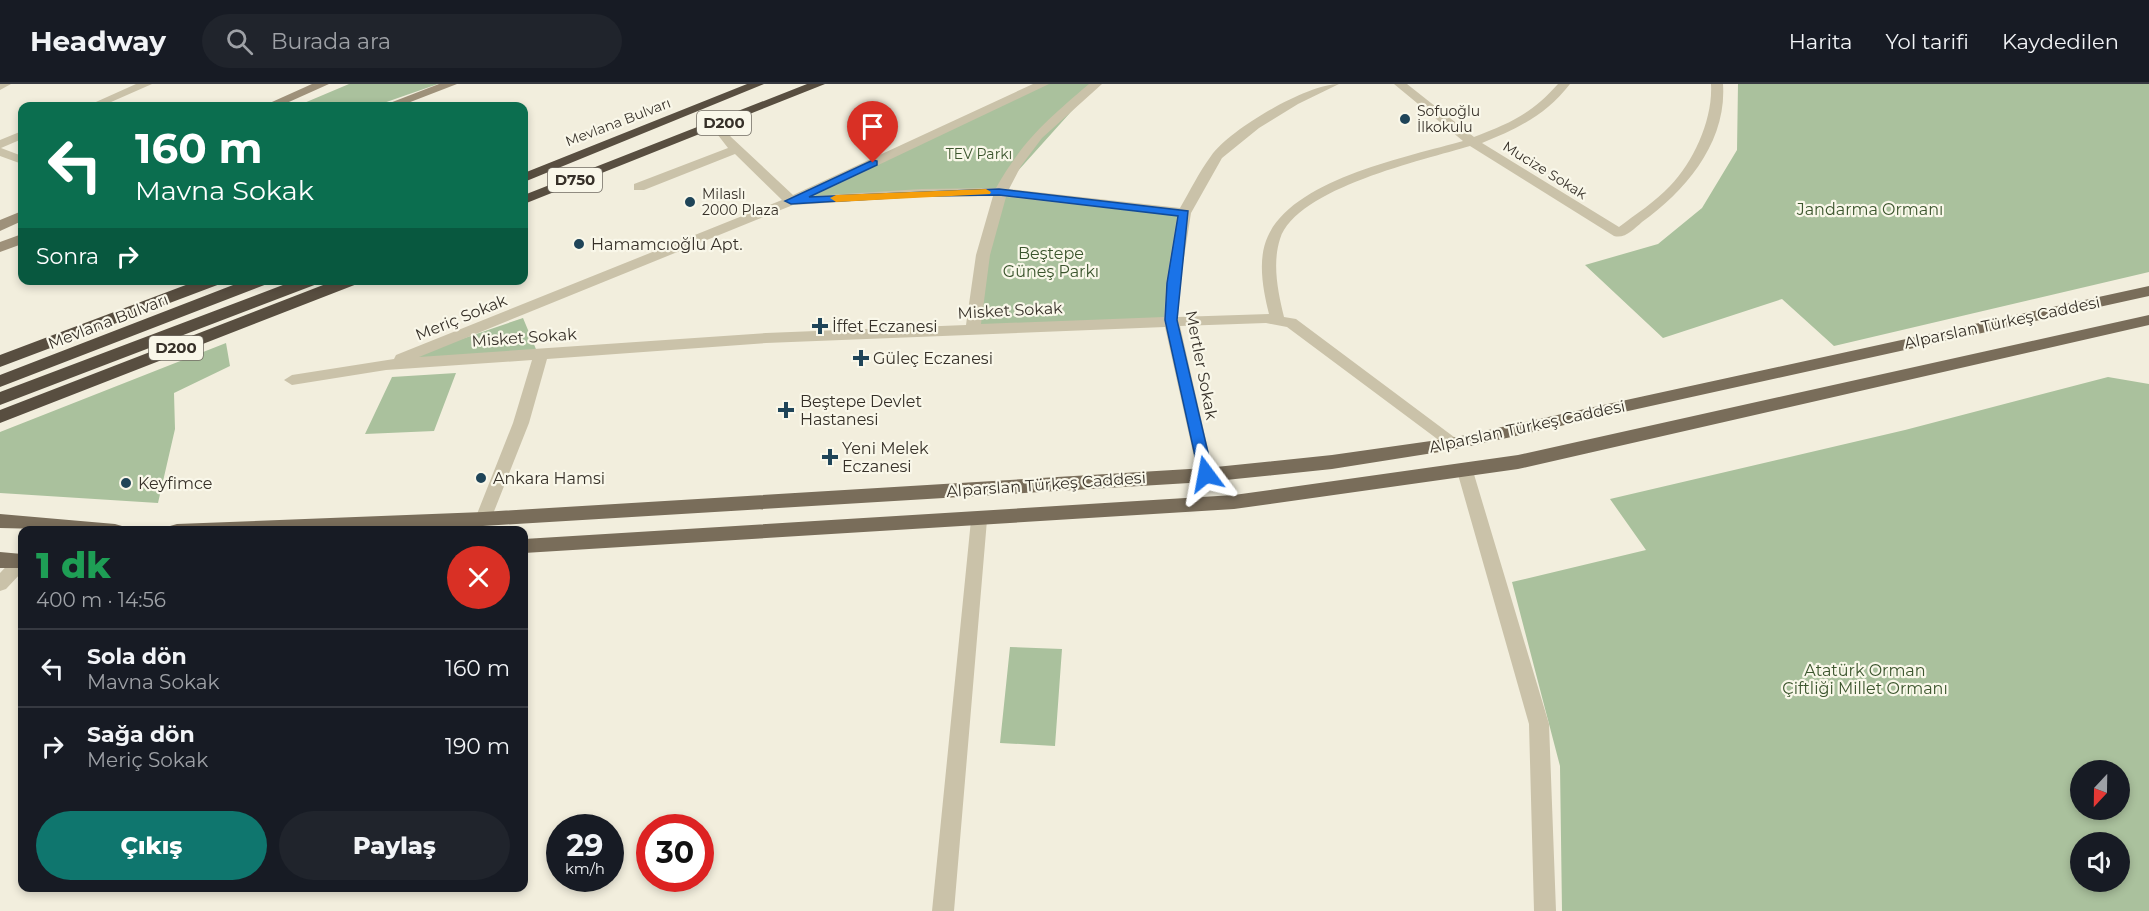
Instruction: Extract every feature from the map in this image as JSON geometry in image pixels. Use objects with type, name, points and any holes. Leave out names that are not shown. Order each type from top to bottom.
[{"type":"highway","name":"Mevlana Bulvarı","points":[[528,176],[758,84]]},
{"type":"highway","name":"D200","points":[[528,209],[627,161],[819,84]]},
{"type":"highway","points":[[528,170],[569,159]]},
{"type":"highway","name":"D750","points":[[528,198],[627,161]]},
{"type":"highway","points":[[0,361],[202,285]]},
{"type":"highway","name":"Mevlana Bulvarı","points":[[0,381],[249,285]]},
{"type":"highway","points":[[0,399],[299,285]]},
{"type":"highway","name":"D200","points":[[0,417],[339,285]]},
{"type":"main road","name":"Alparslan Türkeş Caddesi","points":[[304,526],[483,519],[1206,474],[1332,462],[1452,444],[2149,291]]},
{"type":"main road","name":"Alparslan Türkeş Caddesi","points":[[528,546],[979,520],[1234,502],[1465,471],[1518,462],[2149,320]]},
{"type":"main road","points":[[0,521],[58,526]]},
{"type":"main road","points":[[0,560],[18,561]]},
{"type":"street","points":[[0,86],[5,84]]},
{"type":"street","points":[[103,102],[146,84]]},
{"type":"street","points":[[279,102],[322,84]]},
{"type":"street","points":[[400,102],[451,84]]},
{"type":"street","name":"Meriç Sokak","points":[[386,365],[791,201],[1043,84]]},
{"type":"street","points":[[973,330],[983,242],[999,192],[1032,142],[1096,84]]},
{"type":"street","name":"Mertler Sokak","points":[[1206,474],[1171,320],[1173,283],[1184,213],[1217,156],[1255,125],[1294,101],[1333,84]]},
{"type":"street","name":"Mucize Sokak","points":[[1400,84],[1472,142],[1619,233],[1676,189],[1704,144],[1716,106],[1717,84]]},
{"type":"street","points":[[1278,320],[1268,274],[1274,238],[1282,224],[1299,208],[1314,196],[1353,176],[1472,142],[1526,119],[1556,96],[1564,84]]},
{"type":"street","points":[[717,126],[737,149],[791,201],[921,193],[999,192],[1184,213]]},
{"type":"street","points":[[0,145],[18,137]]},
{"type":"street","points":[[639,187],[737,149]]},
{"type":"street","points":[[0,152],[18,159]]},
{"type":"street","points":[[0,226],[18,218]]},
{"type":"street","points":[[0,247],[18,240]]},
{"type":"street","name":"Misket Sokak","points":[[386,365],[766,338],[1266,318],[1291,323],[1452,444]]},
{"type":"street","points":[[483,519],[521,423],[541,354]]},
{"type":"street","points":[[292,380],[317,378],[386,365]]},
{"type":"street","points":[[1465,471],[1506,604],[1539,724],[1545,911]]},
{"type":"street","points":[[943,911],[979,520]]},
{"type":"street","points":[[0,584],[18,565]]},
{"type":"green space","points":[[349,84],[438,84],[386,102],[306,102]]},
{"type":"green space","name":"TEV Parkı","points":[[1038,84],[1096,84],[999,192],[791,201]]},
{"type":"green space","name":"Jandarma Ormanı","points":[[1738,84],[2149,84],[2149,272],[1834,346],[1782,299],[1663,338],[1585,265],[1658,244],[1702,208],[1737,150]]},
{"type":"green space","name":"Beştepe Güneş Parkı","points":[[999,192],[1184,213],[1171,320],[973,330]]},
{"type":"green space","points":[[523,318],[538,354],[391,363]]},
{"type":"green space","points":[[226,343],[230,366],[174,393],[175,429],[158,503],[0,493],[0,432]]},
{"type":"green space","points":[[456,373],[434,431],[365,434],[392,377]]},
{"type":"green space","name":"Atatürk Orman Çiftliği Millet Ormanı","points":[[2108,377],[2149,384],[2149,911],[1562,911],[1560,766],[1512,582],[1646,550],[1610,499],[1905,430]]},
{"type":"green space","points":[[1010,647],[1062,649],[1055,746],[1000,743]]},
{"type":"slow traffic","points":[[836,198],[986,192]]},
{"type":"place","name":"Sofuoğlu İlkokulu","points":[[1405,119]]},
{"type":"place","name":"Milaslı 2000 Plaza","points":[[690,202]]},
{"type":"place","name":"Hamamcıoğlu Apt.","points":[[579,244]]},
{"type":"place","name":"İffet Eczanesi","points":[[820,326]]},
{"type":"place","name":"Güleç Eczanesi","points":[[861,358]]},
{"type":"place","name":"Beştepe Devlet Hastanesi","points":[[786,410]]},
{"type":"place","name":"Yeni Melek Eczanesi","points":[[830,457]]},
{"type":"place","name":"Ankara Hamsi","points":[[481,478]]},
{"type":"place","name":"Keyfimce","points":[[126,483]]},
{"type":"route","points":[[873,163],[791,201],[921,193],[999,192],[1184,213],[1173,283],[1171,320],[1206,474]]}]
